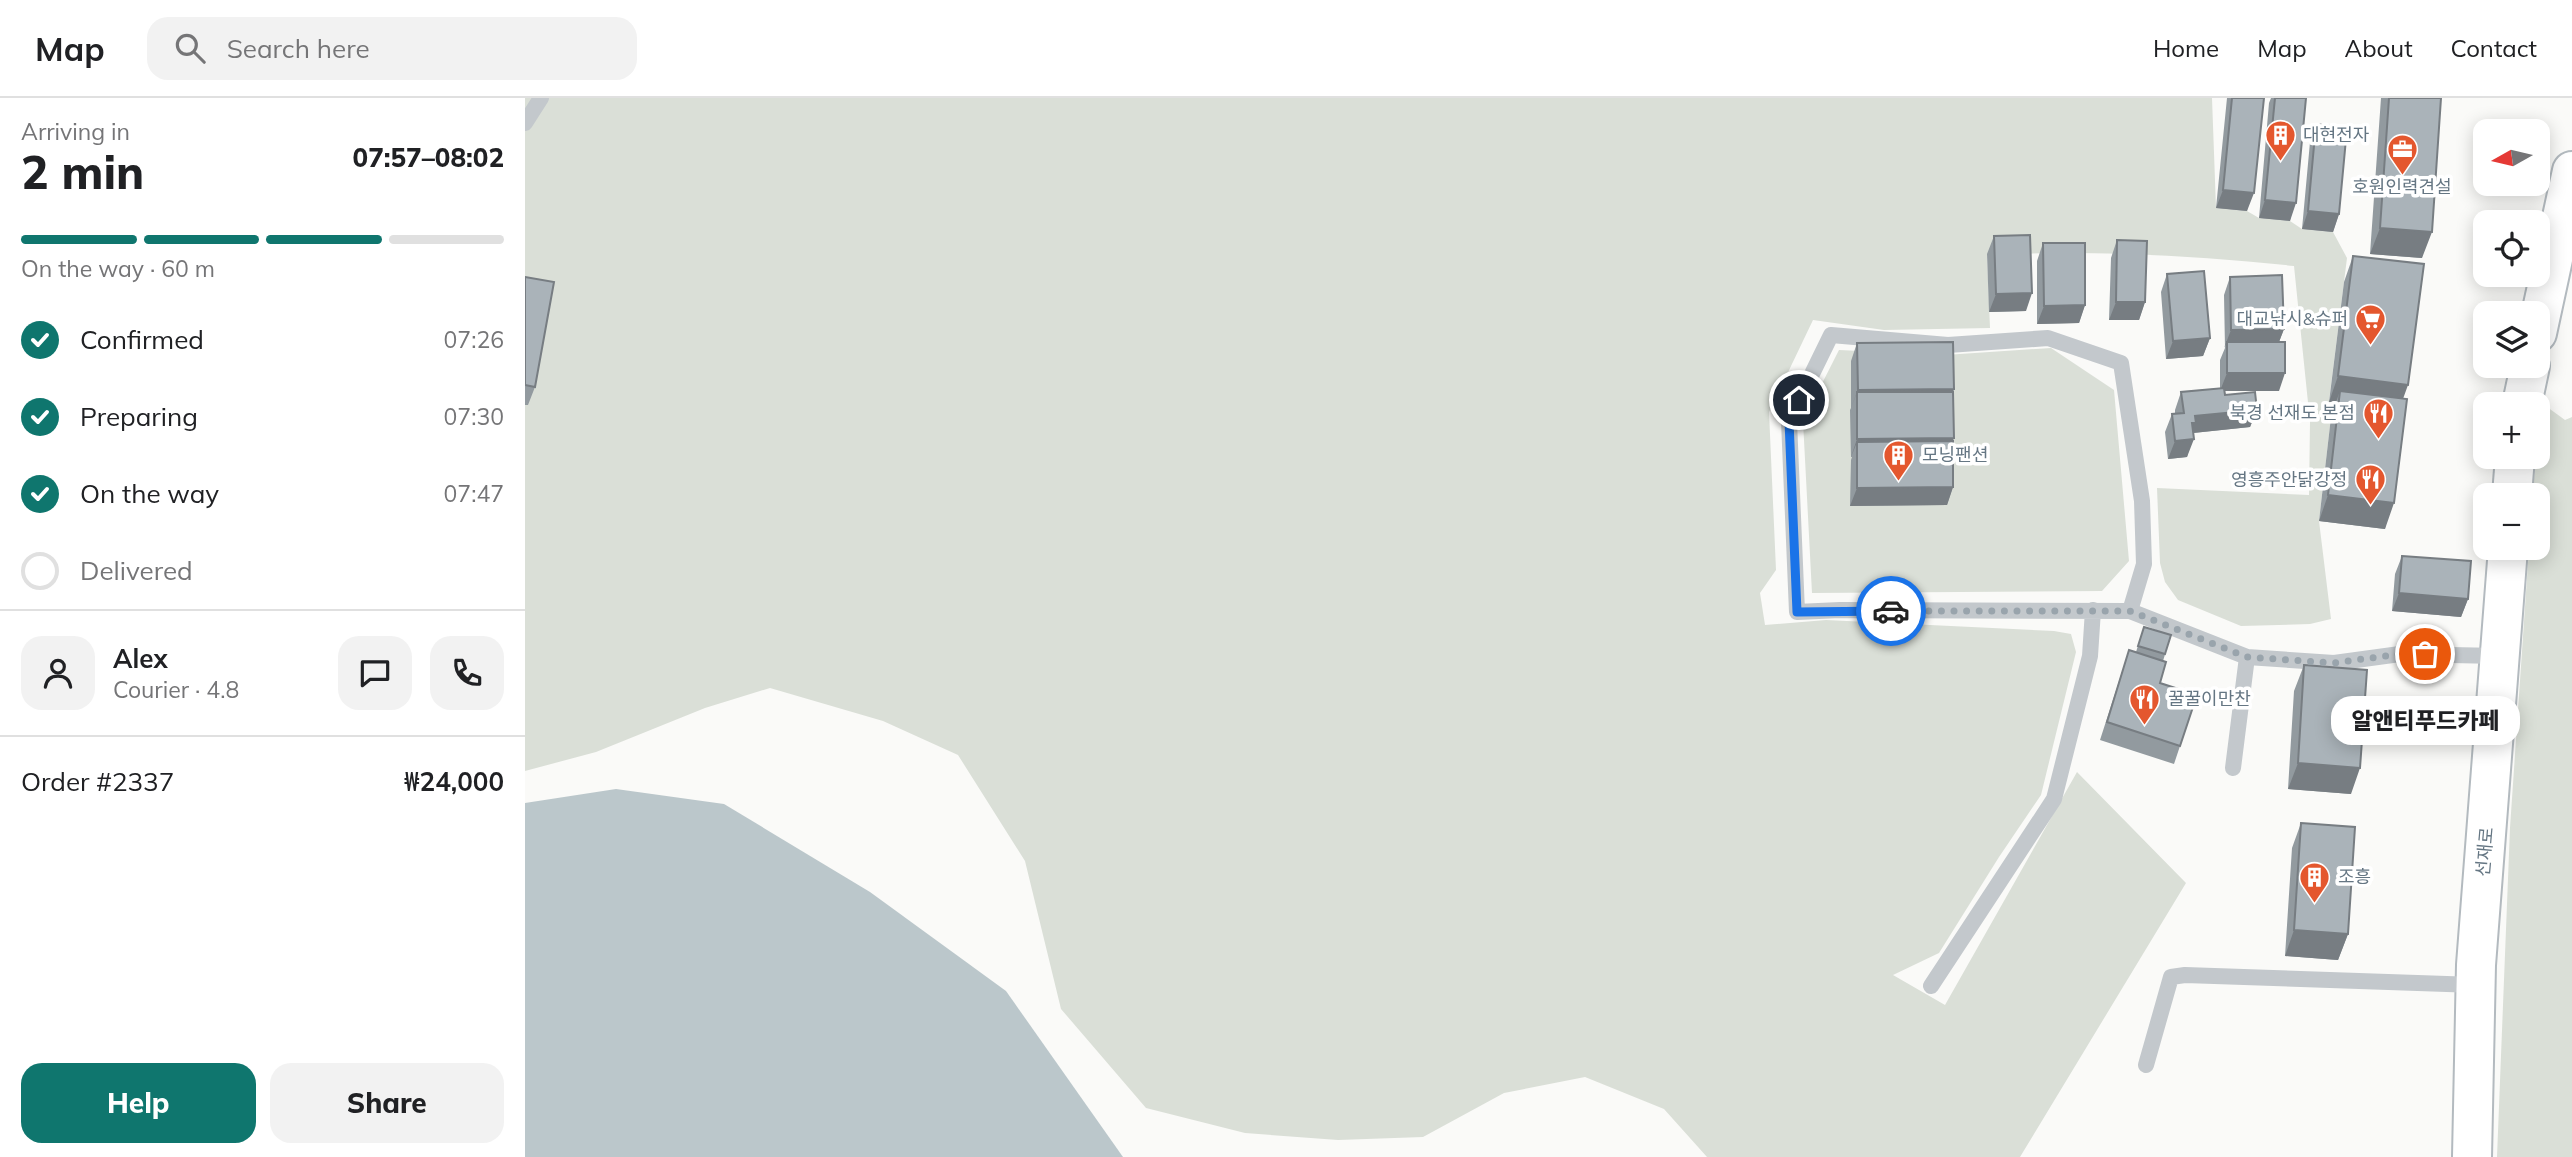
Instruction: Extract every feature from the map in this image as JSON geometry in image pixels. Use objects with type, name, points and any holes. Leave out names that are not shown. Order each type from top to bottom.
[{"type":"street","points":[[2544,301],[2572,171]]},
{"type":"street","name":"선재로","points":[[2472,1157],[2476,985],[2507,560]]},
{"type":"lane","points":[[525,123],[541,98]]},
{"type":"lane","points":[[2130,611],[2144,564],[2142,514],[2121,363],[2048,338],[1948,345],[1831,335],[1789,421],[1797,612],[2130,611],[2247,657],[2334,663],[2400,654],[2500,656]]},
{"type":"lane","points":[[1931,986],[2054,799],[2090,656],[2093,610]]},
{"type":"lane","points":[[2233,768],[2247,657]]},
{"type":"lane","points":[[2146,1065],[2171,977],[2185,975],[2476,985]]},
{"type":"shaded area","points":[[525,98],[2212,98],[2216,208],[2247,211],[2259,218],[2290,221],[2302,229],[2333,232],[2347,258],[2329,401],[2331,417],[2319,521],[2331,619],[2310,624],[2241,626],[2178,600],[2165,582],[2160,563],[2157,488],[2309,495],[2310,422],[2294,266],[2141,254],[1987,255],[1990,328],[1884,330],[1813,320],[1769,412],[1776,570],[1760,593],[1765,625],[1826,620],[2054,631],[2071,634],[2076,652],[2041,795],[1939,953],[1893,975],[1945,1005],[2077,772],[2186,883],[2020,1157],[1707,1157],[1664,1109],[1585,1077],[1504,1093],[1423,1137],[1338,1140],[1245,1133],[1146,1108],[1061,1009],[1025,861],[958,755],[883,721],[770,688],[705,708],[596,752],[525,771]]},
{"type":"shaded area","points":[[2051,348],[2114,390],[2129,561],[2102,591],[1812,593],[1803,421],[1839,350],[1945,355]]},
{"type":"shaded area","points":[[2550,409],[2565,420],[2572,417],[2572,1157],[2497,1157],[2510,828],[2528,560],[2550,560],[2550,483],[2533,483],[2535,469],[2550,469]]},
{"type":"shaded area","points":[[616,789],[724,804],[870,892],[1006,991],[1123,1157],[525,1157],[525,803]]},
{"type":"building","points":[[2232,98],[2264,98],[2254,193],[2223,190]]},
{"type":"building","name":"대현전자","points":[[2275,98],[2306,98],[2296,203],[2265,200]]},
{"type":"building","name":"호원인력견설","points":[[2389,98],[2441,98],[2432,232],[2380,228]]},
{"type":"building","points":[[2316,124],[2347,128],[2339,214],[2308,211]]},
{"type":"building","points":[[2030,235],[2032,293],[1996,294],[1994,236]]},
{"type":"building","points":[[2117,240],[2147,241],[2145,302],[2116,302]]},
{"type":"building","points":[[2043,243],[2085,243],[2085,305],[2044,306]]},
{"type":"building","name":"대교낚시&슈퍼","points":[[2353,256],[2424,264],[2408,385],[2338,376]]},
{"type":"building","points":[[2204,271],[2210,338],[2173,341],[2167,274]]},
{"type":"building","points":[[2282,275],[2284,329],[2231,330],[2230,277]]},
{"type":"building","points":[[525,277],[554,282],[535,387],[525,385]]},
{"type":"building","points":[[1953,342],[1954,389],[1858,390],[1857,343]]},
{"type":"building","points":[[2227,342],[2285,342],[2285,373],[2227,373]]},
{"type":"building","points":[[2224,388],[2225,395],[2255,392],[2257,410],[2195,416],[2196,423],[2192,423],[2194,439],[2175,441],[2172,414],[2184,413],[2181,392]]},
{"type":"building","points":[[2340,391],[2407,399],[2394,503],[2328,495]]},
{"type":"building","points":[[1857,392],[1953,392],[1954,438],[1857,439]]},
{"type":"building","points":[[1953,441],[1953,487],[1857,488],[1857,442]]},
{"type":"building","points":[[2402,556],[2471,561],[2468,599],[2399,593]]},
{"type":"building","points":[[2144,627],[2171,635],[2165,654],[2138,646]]},
{"type":"building","name":"꿀꿀이만찬","points":[[2129,650],[2166,662],[2160,683],[2197,695],[2180,746],[2107,722]]},
{"type":"building","points":[[2304,665],[2367,670],[2360,768],[2298,763]]},
{"type":"building","name":"조흥","points":[[2301,823],[2355,827],[2348,934],[2294,930]]},
{"type":"way so far","points":[[1891,611],[2130,611],[2247,657],[2334,663],[2400,654],[2425,654]]},
{"type":"place","name":"대현전자","points":[[2280,162]]},
{"type":"place","name":"호원인력견설","points":[[2402,176]]},
{"type":"place","name":"대교낚시&슈퍼","points":[[2371,346]]},
{"type":"place","name":"북경 선재도 본점","points":[[2378,440]]},
{"type":"place","name":"모닝팬션","points":[[1899,482]]},
{"type":"place","name":"영흥주안닭강정","points":[[2370,507]]},
{"type":"place","name":"알앤티푸드카페","points":[[2425,654]]},
{"type":"place","name":"꿀꿀이만찬","points":[[2145,726]]},
{"type":"place","name":"조흥","points":[[2315,904]]},
{"type":"route","points":[[1799,400],[1789,421],[1797,612],[1891,611]]}]
